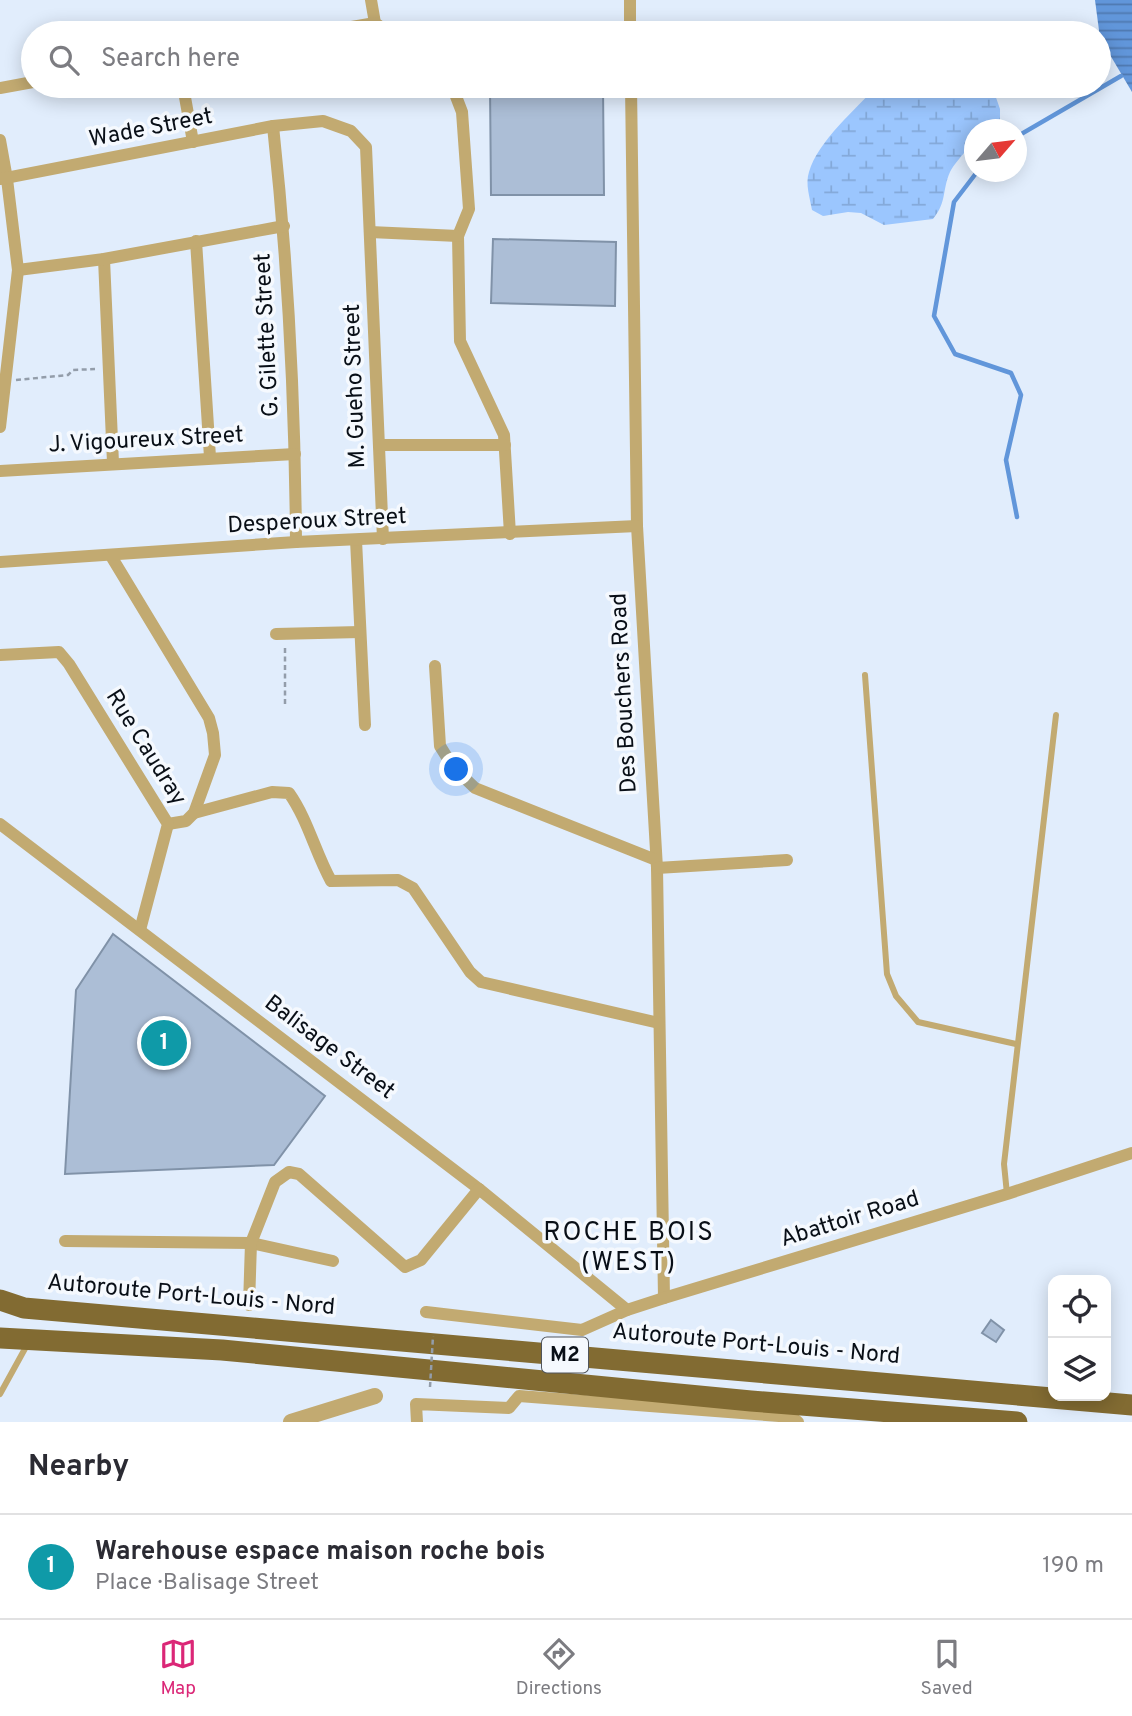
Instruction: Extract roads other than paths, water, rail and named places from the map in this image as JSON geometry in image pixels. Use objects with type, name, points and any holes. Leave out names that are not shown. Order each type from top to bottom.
[{"type":"highway","points":[[0,1291],[16,1298],[148,1319]]},
{"type":"highway","name":"Autoroute Port-Louis - Nord","points":[[0,1300],[24,1308],[1132,1405]]},
{"type":"highway","name":"M2","points":[[0,1338],[222,1350],[751,1401],[1017,1422]]},
{"type":"street","points":[[371,0],[375,21]]},
{"type":"street","points":[[630,0],[630,21]]},
{"type":"street","points":[[0,88],[21,84]]},
{"type":"street","points":[[185,98],[193,142]]},
{"type":"street","points":[[457,98],[462,112],[468,209],[458,236],[460,341],[504,435],[510,534]]},
{"type":"street","name":"Des Bouchers Road","points":[[631,98],[636,526],[656,864],[664,1298]]},
{"type":"street","name":"Wade Street","points":[[4,179],[273,126],[323,121],[351,131]]},
{"type":"street","name":"G. Gilette Street","points":[[273,126],[284,226],[295,454],[296,542]]},
{"type":"street","name":"M. Gueho Street","points":[[351,131],[366,147],[383,539]]},
{"type":"street","points":[[0,140],[18,270],[0,427]]},
{"type":"street","points":[[18,270],[103,259],[284,226]]},
{"type":"street","points":[[370,232],[458,236]]},
{"type":"street","points":[[196,242],[210,457]]},
{"type":"street","points":[[103,259],[113,463]]},
{"type":"street","points":[[379,444],[505,445]]},
{"type":"street","name":"J. Vigoureux Street","points":[[0,471],[295,454]]},
{"type":"street","name":"Desperoux Street","points":[[0,562],[296,542],[636,526]]},
{"type":"street","points":[[356,540],[365,724]]},
{"type":"street","points":[[111,556],[209,718],[213,733],[215,755],[194,813],[186,821],[168,824]]},
{"type":"street","points":[[280,634],[360,632]]},
{"type":"street","name":"Rue Caudray","points":[[0,655],[59,652],[168,824],[140,930]]},
{"type":"street","points":[[435,666],[440,746],[453,767],[475,788],[656,864],[787,860]]},
{"type":"street","points":[[194,813],[272,792],[289,793],[301,811],[331,881],[398,880],[413,888],[470,972],[481,982],[659,1023]]},
{"type":"street","name":"Balisage Street","points":[[0,824],[479,1189],[627,1310]]},
{"type":"street","name":"Abattoir Road","points":[[426,1312],[582,1329],[664,1298],[1007,1194],[1132,1153]]},
{"type":"street","points":[[249,1305],[251,1243],[275,1182],[289,1172],[299,1174],[405,1267],[421,1260],[479,1189]]},
{"type":"street","points":[[65,1241],[251,1243],[333,1261]]},
{"type":"street","points":[[291,1422],[375,1396]]},
{"type":"street","points":[[417,1422],[416,1404],[509,1408],[519,1396],[795,1420]]},
{"type":"street","points":[[665,1408],[666,1422]]},
{"type":"lane","points":[[865,676],[887,974],[896,996],[918,1021],[1016,1044]]},
{"type":"lane","points":[[1007,1194],[1004,1164],[1016,1044],[1056,715]]},
{"type":"lane","points":[[0,1394],[26,1345],[135,1353],[171,1347]]},
{"type":"waterway","points":[[1111,82],[1121,76]]},
{"type":"waterway","points":[[1027,131],[1083,98]]},
{"type":"waterway","points":[[969,182],[954,202],[934,316],[955,354],[1011,373],[1021,395],[1006,460],[1017,517]]},
{"type":"place","name":"Warehouse espace maison roche bois","points":[[164,1043]]},
{"type":"district","name":"ROCHE BOIS (WEST)","points":[[629,1248]]}]
